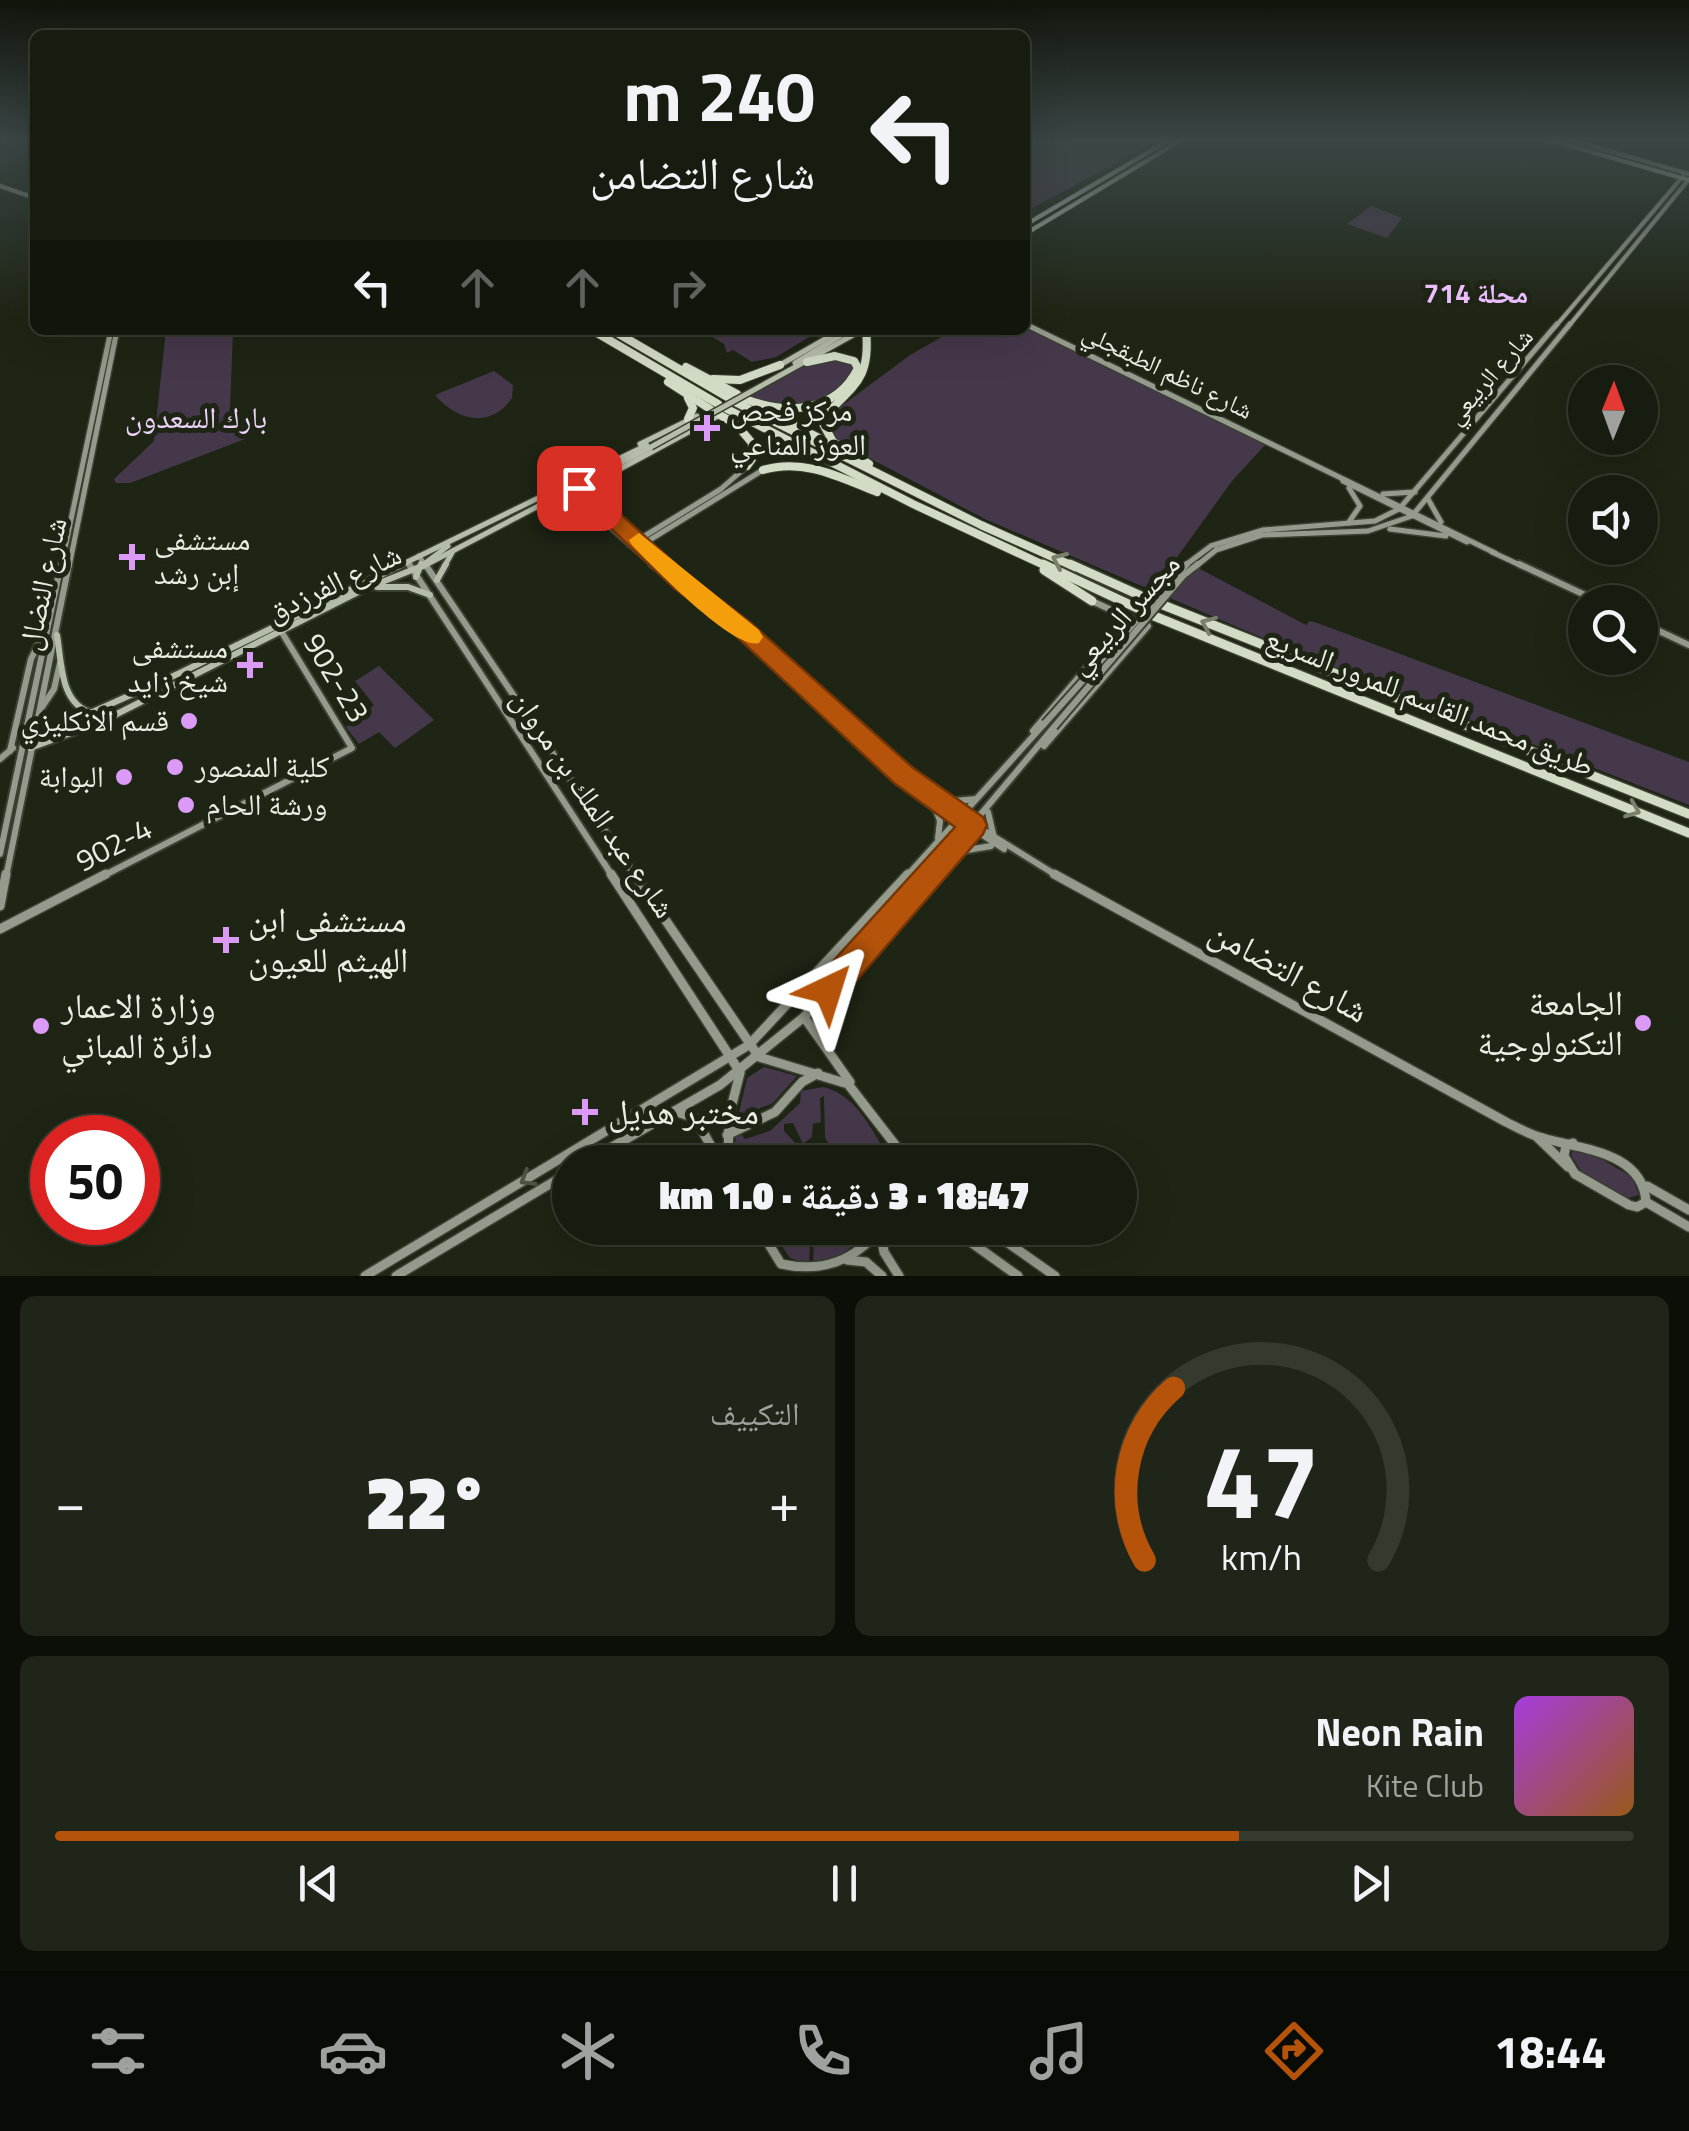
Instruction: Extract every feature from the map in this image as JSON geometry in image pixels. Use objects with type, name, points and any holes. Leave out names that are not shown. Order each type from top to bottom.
[{"type":"highway","points":[[600,335],[724,408],[913,504],[1139,609]]},
{"type":"highway","points":[[845,451],[828,437],[821,420],[865,374],[869,359],[865,335]]},
{"type":"highway","points":[[623,336],[706,377],[740,380],[784,369]]},
{"type":"highway","points":[[623,336],[724,408],[845,451],[981,525]]},
{"type":"highway","points":[[613,343],[675,386],[1148,599]]},
{"type":"highway","points":[[724,408],[803,411],[850,383],[858,368],[851,359],[840,356],[807,362]]},
{"type":"highway","points":[[706,377],[752,443],[752,459],[747,466]]},
{"type":"highway","points":[[675,386],[692,404],[692,417]]},
{"type":"highway","points":[[763,470],[782,464],[810,466],[913,504]]},
{"type":"highway","points":[[1035,562],[1092,601]]},
{"type":"highway","name":"طريق محمد القاسم للمرور السريع","points":[[1162,605],[1689,814]]},
{"type":"highway","name":"طريق محمد القاسم للمرور السريع","points":[[1149,622],[1689,833]]},
{"type":"main road","points":[[1030,220],[1068,199]]},
{"type":"main road","points":[[1030,231],[1084,199]]},
{"type":"main road","points":[[784,369],[835,335]]},
{"type":"main road","points":[[649,445],[842,335]]},
{"type":"main road","points":[[784,369],[807,362],[855,335]]},
{"type":"main road","points":[[574,487],[608,478],[724,408]]},
{"type":"main road","points":[[574,487],[692,417]]},
{"type":"main road","name":"شارع الفرزدق","points":[[26,745],[101,722],[366,588],[420,567],[649,445]]},
{"type":"main road","name":"شارع الفرزدق","points":[[420,567],[469,531],[574,487]]},
{"type":"main road","points":[[437,580],[456,546]]},
{"type":"main road","name":"شارع الفرزدق","points":[[26,745],[408,562]]},
{"type":"main road","points":[[366,588],[399,586],[430,595]]},
{"type":"main road","points":[[57,635],[70,698],[76,709],[93,714]]},
{"type":"street","name":"شارع الربيعي","points":[[1401,508],[1670,199]]},
{"type":"street","name":"شارع الربيعي","points":[[1414,514],[1672,199]]},
{"type":"street","points":[[1596,281],[1604,284]]},
{"type":"street","name":"شارع ناظم الطبقجلي","points":[[1030,326],[1401,508]]},
{"type":"street","name":"شارع النضال","points":[[0,906],[34,692],[113,335]]},
{"type":"street","name":"شارع النضال","points":[[0,854],[57,635],[113,335]]},
{"type":"street","points":[[1528,360],[1536,364]]},
{"type":"street","name":"شارع ناظم الطبقجلي","points":[[1294,454],[1340,480],[1568,587]]},
{"type":"street","points":[[641,542],[721,489],[747,466]]},
{"type":"street","points":[[632,547],[763,470]]},
{"type":"street","points":[[1340,480],[1360,501],[1356,516],[1346,524]]},
{"type":"street","name":"شارع التضامن","points":[[574,487],[641,542],[668,572]]},
{"type":"street","name":"شارع التضامن","points":[[574,487],[632,547],[743,629],[922,792],[971,828],[1536,1136],[1559,1144],[1573,1142],[1611,1159],[1643,1184],[1689,1210]]},
{"type":"street","points":[[1377,493],[1416,491]]},
{"type":"street","points":[[1428,498],[1437,518],[1450,529]]},
{"type":"street","name":"مجسر الربيعي","points":[[1050,725],[1183,576],[1214,548],[1263,530],[1375,520],[1401,508]]},
{"type":"street","name":"شارع ناظم الطبقجلي","points":[[1414,514],[1495,553]]},
{"type":"street","name":"مجسر الربيعي","points":[[1214,548],[1276,532],[1368,531],[1414,514]]},
{"type":"street","points":[[1368,531],[1412,530],[1460,539]]},
{"type":"street","name":"شارع عبد الملك بن مروان","points":[[408,562],[437,580],[759,1058]]},
{"type":"street","name":"شارع عبد الملك بن مروان","points":[[420,567],[430,595],[466,654],[740,1072]]},
{"type":"street","points":[[366,1276],[748,1045],[977,799],[1050,708],[1131,618],[1092,601]]},
{"type":"street","points":[[10,750],[31,659],[51,622]]},
{"type":"street","points":[[614,1145],[740,1072],[804,1017],[1149,622]]},
{"type":"street","points":[[1658,630],[1689,645]]},
{"type":"street","name":"902-23","points":[[281,631],[352,748]]},
{"type":"street","points":[[466,654],[479,647]]},
{"type":"street","points":[[39,712],[54,689],[61,659]]},
{"type":"street","points":[[23,695],[34,692]]},
{"type":"street","points":[[499,704],[513,697]]},
{"type":"street","points":[[1016,754],[1050,725]]},
{"type":"street","points":[[1028,760],[1050,725]]},
{"type":"street","points":[[0,759],[10,750],[26,745]]},
{"type":"street","name":"902-4","points":[[0,929],[352,748]]},
{"type":"street","points":[[936,844],[940,827],[937,803],[959,804],[977,799]]},
{"type":"street","points":[[948,854],[996,844],[988,826],[990,808]]},
{"type":"street","points":[[611,873],[620,872],[628,864]]},
{"type":"street","points":[[620,886],[636,876]]},
{"type":"street","points":[[804,1017],[895,1145]]},
{"type":"street","points":[[759,1058],[820,1072],[857,1091]]},
{"type":"street","points":[[728,1145],[740,1072]]},
{"type":"street","points":[[728,1135],[775,1112],[802,1082],[820,1072]]},
{"type":"street","points":[[668,1112],[680,1110],[695,1118],[710,1145]]},
{"type":"street","name":"شارع التضامن","points":[[1536,1136],[1573,1172],[1628,1205],[1637,1207],[1646,1202],[1689,1227]]},
{"type":"street","points":[[1573,1142],[1566,1145],[1564,1156],[1573,1172]]},
{"type":"street","points":[[396,1276],[552,1183]]},
{"type":"street","points":[[1643,1184],[1646,1202]]},
{"type":"street","points":[[769,1245],[789,1276]]},
{"type":"street","points":[[781,1264],[808,1272],[829,1272],[863,1245]]},
{"type":"street","points":[[883,1245],[899,1276]]},
{"type":"street","points":[[975,1245],[1018,1276]]},
{"type":"street","points":[[1011,1245],[1054,1276]]},
{"type":"street","points":[[846,1260],[866,1262],[882,1276]]},
{"type":"green space","points":[[1030,199],[1050,199],[1030,209]]},
{"type":"green space","points":[[1371,206],[1402,218],[1387,238],[1347,224]]},
{"type":"green space","points":[[1030,329],[1266,444],[1232,481],[1175,560],[1200,569],[1306,625],[1310,621],[1320,624],[1689,762],[1689,805],[1284,647],[985,519],[833,437],[826,427],[828,416],[910,355],[945,335],[1030,335]]},
{"type":"green space","name":"بارك السعدون","points":[[165,335],[233,335],[230,409],[242,420],[245,439],[130,483],[116,483],[114,479],[154,441]]},
{"type":"green space","points":[[709,335],[813,335],[776,357],[752,362],[733,350],[727,353],[724,344]]},
{"type":"green space","points":[[837,358],[851,363],[854,369],[826,398],[807,407],[788,409],[748,397],[802,367]]},
{"type":"green space","points":[[494,371],[513,385],[512,398],[494,415],[463,415],[435,395]]},
{"type":"green space","points":[[379,666],[434,720],[395,748],[379,732],[359,744],[346,727],[374,705],[355,681]]},
{"type":"green space","points":[[764,1067],[797,1076],[773,1103],[738,1117],[747,1078]]},
{"type":"green space","points":[[823,1087],[846,1098],[881,1145],[830,1145],[825,1138],[824,1096],[820,1098],[821,1122],[813,1124],[812,1137],[803,1144],[793,1123],[784,1124],[784,1131],[797,1145],[735,1145],[740,1133],[745,1139],[770,1131],[800,1103],[801,1091]]},
{"type":"green space","points":[[1582,1148],[1632,1177],[1639,1195],[1628,1198],[1582,1172],[1571,1155],[1573,1150]]},
{"type":"green space","points":[[781,1245],[810,1245],[809,1264],[790,1258]]},
{"type":"green space","points":[[814,1245],[853,1245],[840,1257],[813,1265]]},
{"type":"slow traffic","points":[[639,540],[682,582],[751,637]]},
{"type":"place","name":"مركز فحص العوز المناعي","points":[[707,428]]},
{"type":"place","name":"مستشفى إبن رشد","points":[[132,557]]},
{"type":"place","name":"مستشفى شيخ زايد","points":[[250,665]]},
{"type":"place","name":"قسم الانكليزي","points":[[189,721]]},
{"type":"place","name":"كلية المنصور","points":[[175,767]]},
{"type":"place","name":"البوابة","points":[[124,777]]},
{"type":"place","name":"ورشة الحام","points":[[186,805]]},
{"type":"place","name":"مستشفى ابن الهيثم للعيون","points":[[226,940]]},
{"type":"place","name":"الجامعة التكنولوجية","points":[[1643,1023]]},
{"type":"place","name":"وزارة الاعمار دائرة المباني","points":[[41,1026]]},
{"type":"place","name":"مختبر هديل","points":[[585,1112]]},
{"type":"district","name":"محلة 714","points":[[1476,293]]},
{"type":"route","points":[[579,488],[682,582],[743,629],[922,792],[974,825],[828,990]]}]
